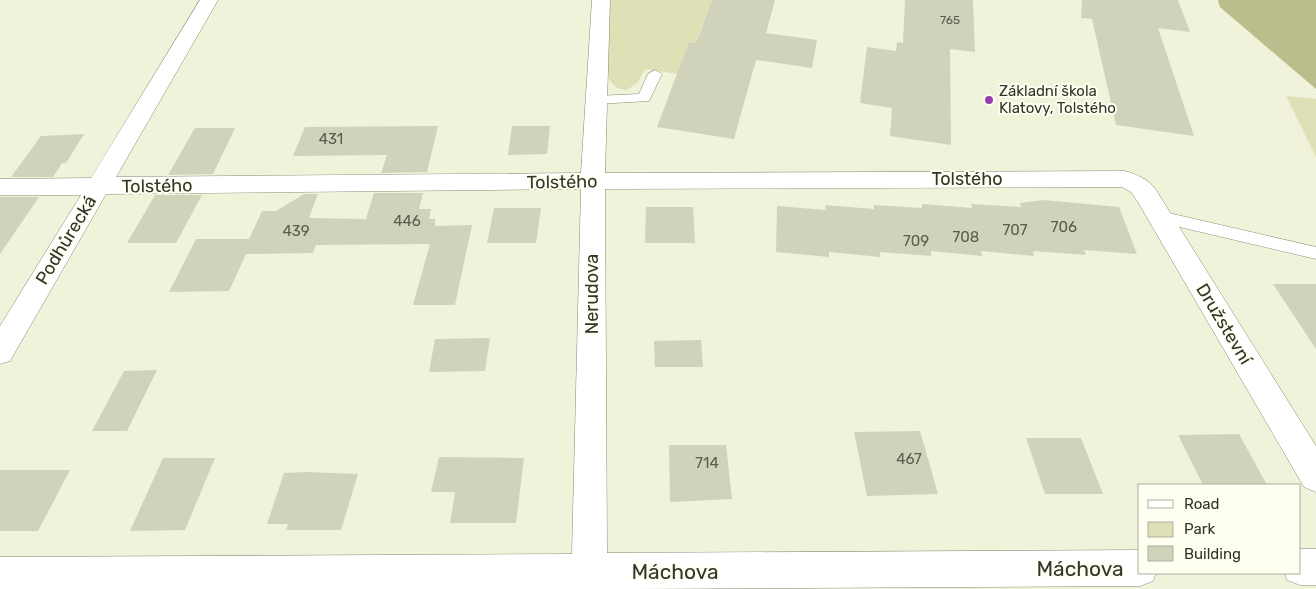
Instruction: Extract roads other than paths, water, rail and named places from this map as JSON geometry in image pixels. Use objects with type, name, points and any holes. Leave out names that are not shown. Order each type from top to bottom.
[{"type":"street","name":"Podhůrecká","points":[[0,352],[209,0]]},
{"type":"street","name":"Nerudova","points":[[590,581],[593,181],[601,0]]},
{"type":"street","name":"Tolstého","points":[[0,188],[593,181],[1125,180]]},
{"type":"street","name":"Družstevní","points":[[1125,180],[1140,186],[1316,476]]},
{"type":"street","points":[[1301,567],[1316,567]]},
{"type":"street","name":"Máchova","points":[[0,575],[590,581],[1138,568]]},
{"type":"lane","points":[[596,100],[644,98],[655,74]]},
{"type":"lane","points":[[1160,217],[1316,253]]},
{"type":"place","name":"Základní škola Klatovy, Tolstého","points":[[989,100]]}]
